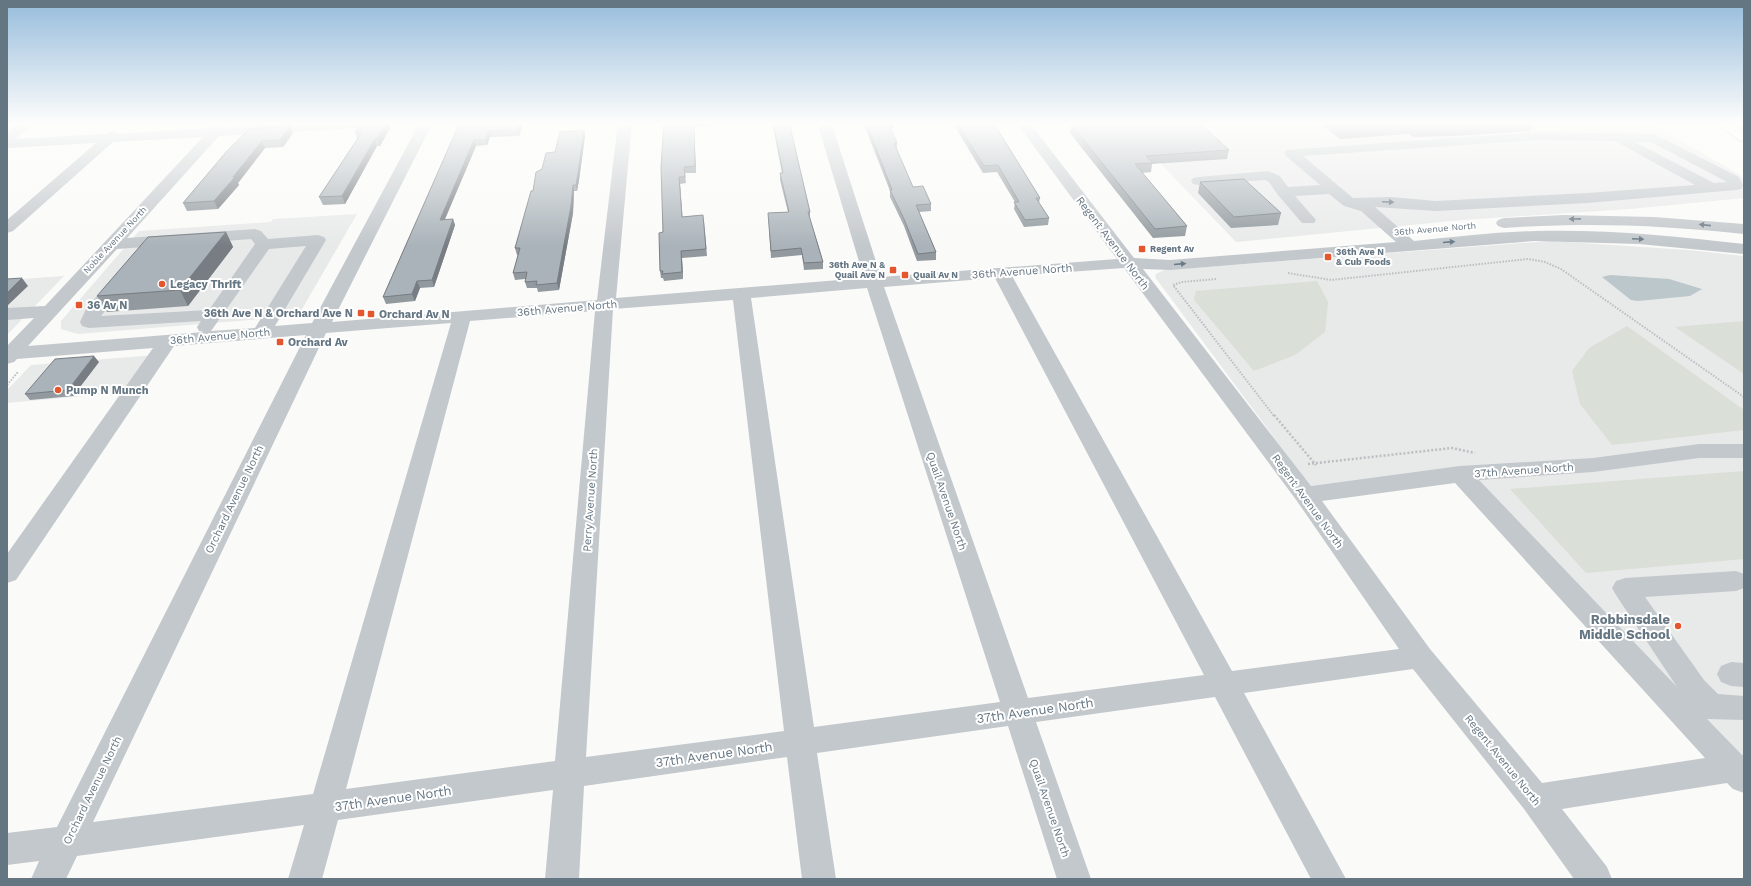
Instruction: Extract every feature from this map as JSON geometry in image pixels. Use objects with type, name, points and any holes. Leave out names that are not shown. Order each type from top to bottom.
[{"type":"street","points":[[7,228],[81,163]]},
{"type":"street","name":"Noble Avenue North","points":[[8,355],[186,163]]},
{"type":"street","name":"Orchard Avenue North","points":[[48,879],[319,328],[405,163]]},
{"type":"street","name":"Perry Avenue North","points":[[562,879],[606,304],[621,163]]},
{"type":"street","name":"Quail Avenue North","points":[[837,163],[873,283],[1074,879]]},
{"type":"street","name":"Regent Avenue North","points":[[1053,163],[1305,495],[1420,657],[1535,799],[1595,879]]},
{"type":"street","points":[[1303,163],[1350,203],[1367,208],[1393,240]]},
{"type":"street","points":[[1666,163],[1712,188]]},
{"type":"street","points":[[1350,203],[1390,202],[1436,206],[1587,198],[1736,186],[1734,180],[1702,163]]},
{"type":"street","points":[[1198,182],[1268,175],[1274,179],[1283,192],[1308,220]]},
{"type":"street","points":[[1283,192],[1333,189]]},
{"type":"street","points":[[1350,203],[1348,210],[1376,234],[1393,240]]},
{"type":"street","name":"36th Avenue North","points":[[8,355],[198,337],[1001,272],[1128,263],[1170,265],[1393,240],[1550,219],[1581,218],[1659,221],[1744,229]]},
{"type":"street","points":[[112,244],[255,234],[264,244]]},
{"type":"street","name":"36th Avenue North","points":[[1128,263],[1152,254],[1376,234]]},
{"type":"street","name":"36th Avenue North","points":[[1393,240],[1410,246],[1561,236],[1672,242],[1744,249]]},
{"type":"street","points":[[262,332],[318,240],[264,244]]},
{"type":"street","points":[[154,241],[94,311],[89,322],[214,315]]},
{"type":"street","points":[[198,337],[264,244]]},
{"type":"street","points":[[1001,272],[1329,879]]},
{"type":"street","points":[[63,297],[108,294]]},
{"type":"street","points":[[742,294],[819,879]]},
{"type":"street","points":[[7,314],[50,311]]},
{"type":"street","points":[[305,879],[462,316]]},
{"type":"street","points":[[7,573],[168,340]]},
{"type":"street","name":"37th Avenue North","points":[[1305,495],[1460,474],[1593,465],[1699,451],[1744,451]]},
{"type":"street","points":[[1460,474],[1673,704],[1740,772]]},
{"type":"street","points":[[1712,707],[1694,689],[1626,588],[1736,581]]},
{"type":"street","name":"37th Avenue North","points":[[7,849],[570,774],[1420,657]]},
{"type":"street","points":[[1673,704],[1744,708]]},
{"type":"street","points":[[1535,799],[1740,772]]},
{"type":"path","points":[[1288,272],[1331,280],[1528,259],[1545,262],[1561,269],[1744,397]]},
{"type":"path","points":[[1220,279],[1182,282],[1173,285],[1294,440],[1316,464]]},
{"type":"shaded area","points":[[1161,163],[1720,163],[1740,175],[1744,180],[1744,198],[1630,209],[1462,220],[1236,242]]},
{"type":"shaded area","points":[[357,214],[298,316],[78,334],[61,329],[61,321],[139,231],[271,222],[273,219]]},
{"type":"shaded area","name":"Robbinsdale Middle School","points":[[1551,241],[1689,250],[1744,256],[1744,765],[1461,468],[1310,486],[1155,277],[1156,274],[1164,270]]},
{"type":"shaded area","points":[[1610,275],[1669,279],[1702,289],[1690,296],[1638,301],[1631,300],[1602,277]]},
{"type":"shaded area","points":[[64,276],[7,335],[7,280]]},
{"type":"shaded area","points":[[1317,281],[1328,302],[1325,332],[1295,355],[1254,371],[1194,300],[1196,291]]},
{"type":"shaded area","points":[[1744,321],[1744,374],[1675,327]]},
{"type":"shaded area","points":[[1627,326],[1744,410],[1744,430],[1612,445],[1580,404],[1572,371],[1589,348]]},
{"type":"shaded area","points":[[155,355],[128,392],[7,403],[7,390],[31,365]]},
{"type":"shaded area","points":[[1744,471],[1744,559],[1586,573],[1510,489]]},
{"type":"building","points":[[217,163],[244,163],[233,177],[235,177],[214,201],[183,203]]},
{"type":"building","points":[[341,163],[361,163],[342,196],[319,197]]},
{"type":"building","points":[[442,163],[464,163],[440,220],[453,219],[432,280],[417,281],[412,294],[383,297]]},
{"type":"building","points":[[543,163],[579,163],[576,185],[573,185],[571,206],[557,283],[536,285],[537,281],[525,282],[527,272],[513,273],[520,248],[515,248],[531,191],[533,191],[536,172],[542,169]]},
{"type":"building","points":[[661,163],[695,163],[695,166],[684,167],[685,177],[679,177],[682,217],[703,215],[706,249],[681,251],[682,272],[662,274],[663,271],[660,271],[659,233],[663,232]]},
{"type":"building","points":[[781,163],[799,163],[810,212],[808,212],[823,262],[804,263],[801,248],[771,251],[768,213],[789,212],[780,173],[783,173]]},
{"type":"building","points":[[882,163],[903,163],[913,187],[923,186],[931,204],[916,205],[936,252],[918,254],[904,219],[890,190],[892,190]]},
{"type":"building","points":[[982,163],[1019,163],[1040,198],[1036,198],[1049,218],[1025,220],[1014,202],[1019,202],[998,165],[984,166]]},
{"type":"building","points":[[1102,163],[1147,163],[1135,164],[1187,226],[1155,229]]},
{"type":"building","points":[[1244,179],[1281,213],[1234,217],[1200,182]]},
{"type":"building","points":[[226,232],[180,290],[97,296],[148,237]]},
{"type":"building","points":[[22,278],[7,293],[7,279]]},
{"type":"building","points":[[94,356],[68,390],[25,394],[55,359]]},
{"type":"place","name":"Regent Av","points":[[1142,249]]},
{"type":"place","name":"36th Ave N & Cub Foods","points":[[1328,257]]},
{"type":"place","name":"36th Ave N & Quail Ave N","points":[[893,270]]},
{"type":"place","name":"Quail Av N","points":[[905,275]]},
{"type":"place","name":"Legacy Thrift","points":[[162,284]]},
{"type":"place","name":"36 Av N","points":[[79,305]]},
{"type":"place","name":"36th Ave N & Orchard Ave N","points":[[361,313]]},
{"type":"place","name":"Orchard Av N","points":[[371,314]]},
{"type":"place","name":"Orchard Av","points":[[280,342]]},
{"type":"place","name":"Pump N Munch","points":[[58,390]]},
{"type":"place","name":"Robbinsdale Middle School","points":[[1678,626]]}]
